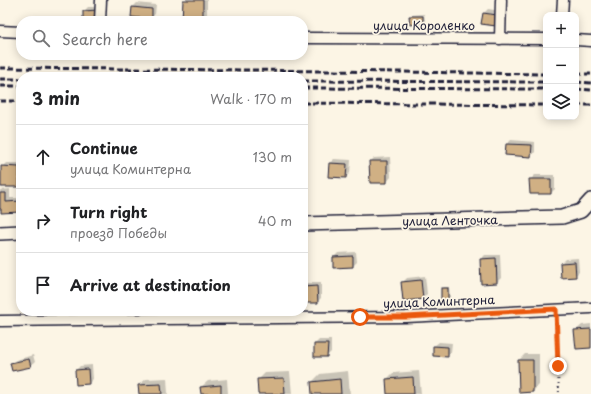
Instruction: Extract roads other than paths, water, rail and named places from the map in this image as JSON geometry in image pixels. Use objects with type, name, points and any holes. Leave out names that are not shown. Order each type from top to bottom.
[{"type":"main road","name":"улица Ленточка","points":[[308,224],[562,217],[586,211],[591,200]]},
{"type":"main road","points":[[0,233],[16,232]]},
{"type":"street","points":[[100,16],[101,0]]},
{"type":"street","points":[[500,0],[500,39]]},
{"type":"street","points":[[562,12],[563,0]]},
{"type":"street","points":[[0,31],[16,32]]},
{"type":"street","name":"улица Короленко","points":[[308,38],[543,39]]},
{"type":"street","points":[[579,40],[591,41]]},
{"type":"street","name":"улица Коминтерна","points":[[0,321],[406,317],[591,308]]},
{"type":"railway","points":[[0,68],[543,74]]},
{"type":"railway","points":[[579,74],[591,74]]},
{"type":"railway","points":[[0,79],[16,79]]},
{"type":"railway","points":[[308,81],[543,82]]},
{"type":"railway","points":[[579,82],[591,83]]},
{"type":"railway","points":[[0,86],[16,86]]},
{"type":"railway","points":[[308,88],[543,89]]},
{"type":"railway","points":[[579,89],[591,90]]},
{"type":"railway","points":[[0,101],[16,101]]},
{"type":"railway","points":[[308,103],[543,105]]},
{"type":"railway","points":[[579,105],[591,105]]}]
